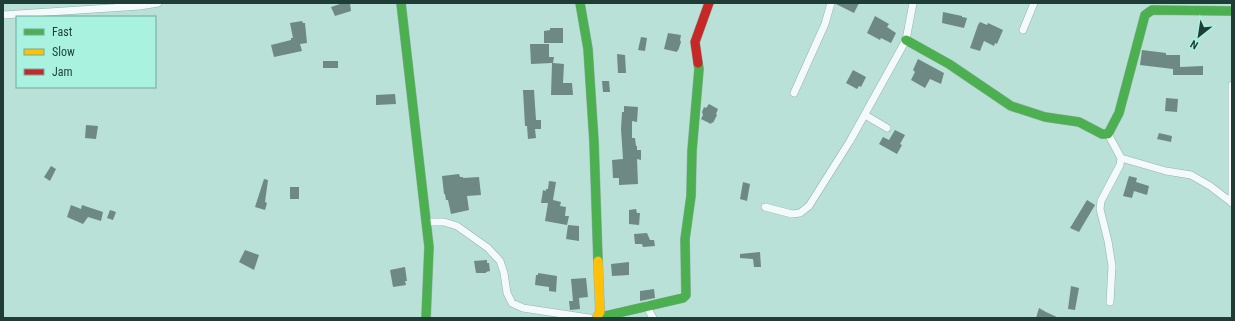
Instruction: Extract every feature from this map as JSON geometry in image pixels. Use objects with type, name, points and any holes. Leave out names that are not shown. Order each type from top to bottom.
[{"type":"street","points":[[3,15],[158,3]]},
{"type":"street","points":[[401,3],[429,247],[426,318]]},
{"type":"street","points":[[580,3],[588,56],[594,142],[598,315],[601,316],[683,298],[686,295],[685,240],[691,196],[692,151],[699,69],[695,42],[709,3]]},
{"type":"street","points":[[794,93],[825,24],[831,3]]},
{"type":"street","points":[[765,207],[792,214],[800,213],[809,206],[823,186],[865,115],[906,40],[913,3]]},
{"type":"street","points":[[1023,30],[1034,3]]},
{"type":"street","points":[[1108,134],[1119,113],[1145,15],[1152,10],[1232,10]]},
{"type":"street","points":[[906,40],[949,64],[1011,106],[1045,117],[1079,122],[1102,134],[1108,134]]},
{"type":"street","points":[[1232,85],[1232,203]]},
{"type":"street","points":[[865,115],[887,128]]},
{"type":"street","points":[[1108,134],[1121,158],[1120,165],[1101,201],[1100,209],[1108,241],[1112,266],[1110,302]]},
{"type":"street","points":[[1121,158],[1166,171],[1192,175],[1210,186],[1232,203]]},
{"type":"street","points":[[426,222],[444,222],[457,226],[488,248],[500,261],[504,273],[507,293],[512,303],[524,308],[589,318]]},
{"type":"street","points":[[646,305],[653,318]]},
{"type":"building","points":[[343,3],[350,3],[351,11],[335,16],[331,7]]},
{"type":"building","points":[[836,3],[859,3],[854,13]]},
{"type":"building","points":[[943,12],[967,18],[964,28],[942,23]]},
{"type":"building","points":[[875,16],[889,24],[887,27],[896,33],[891,43],[881,38],[880,40],[867,33]]},
{"type":"building","points":[[302,21],[305,23],[307,43],[300,44],[302,51],[274,57],[271,45],[291,40],[291,38],[293,38],[290,23]]},
{"type":"building","points":[[980,22],[987,25],[988,23],[1003,30],[997,44],[995,43],[994,46],[984,41],[980,51],[970,48]]},
{"type":"building","points":[[550,28],[563,28],[563,43],[544,43],[544,31],[550,30]]},
{"type":"building","points":[[668,33],[681,35],[681,42],[677,52],[664,49]]},
{"type":"building","points":[[641,37],[647,38],[645,51],[638,50]]},
{"type":"building","points":[[530,44],[549,44],[549,57],[554,57],[553,63],[564,64],[563,83],[572,83],[573,95],[551,95],[552,63],[531,64]]},
{"type":"building","points":[[1142,50],[1166,53],[1166,55],[1180,55],[1180,67],[1203,66],[1203,75],[1173,75],[1173,69],[1140,65]]},
{"type":"building","points":[[617,54],[625,55],[626,73],[618,73]]},
{"type":"building","points":[[918,59],[944,73],[941,84],[930,79],[925,88],[911,80],[915,72],[913,70]]},
{"type":"building","points":[[323,61],[338,61],[338,68],[323,68]]},
{"type":"building","points":[[853,70],[866,77],[861,87],[859,86],[857,89],[846,83]]},
{"type":"building","points":[[602,81],[609,81],[610,92],[603,92]]},
{"type":"building","points":[[523,90],[534,90],[536,120],[541,120],[541,129],[535,129],[536,138],[528,139],[527,126],[525,126]]},
{"type":"building","points":[[395,94],[396,104],[376,105],[376,95]]},
{"type":"building","points":[[1166,98],[1178,99],[1177,112],[1165,111]]},
{"type":"building","points":[[709,104],[718,109],[717,115],[711,124],[701,119],[704,107],[706,108]]},
{"type":"building","points":[[624,106],[638,107],[637,122],[632,121],[632,138],[635,138],[637,150],[641,150],[641,160],[637,159],[638,184],[619,185],[619,178],[613,178],[612,160],[623,159],[621,129],[622,112],[624,112]]},
{"type":"building","points":[[86,125],[98,126],[96,139],[85,138]]},
{"type":"building","points":[[895,130],[905,135],[897,154],[879,144],[883,137],[889,140]]},
{"type":"building","points":[[1159,133],[1172,136],[1171,142],[1157,139]]},
{"type":"building","points":[[51,166],[56,169],[50,181],[44,177]]},
{"type":"building","points":[[459,174],[460,177],[463,178],[479,177],[481,195],[467,196],[469,210],[451,214],[448,200],[446,200],[444,194],[442,176]]},
{"type":"building","points":[[1129,176],[1137,178],[1136,182],[1149,186],[1147,195],[1134,191],[1132,198],[1123,196]]},
{"type":"building","points":[[264,179],[268,180],[265,202],[267,203],[265,210],[255,207]]},
{"type":"building","points":[[549,181],[556,182],[553,200],[561,202],[560,206],[566,207],[565,216],[569,216],[567,225],[545,221],[548,203],[541,203],[543,190],[546,191],[546,189],[548,189]]},
{"type":"building","points":[[743,182],[750,184],[747,201],[740,199]]},
{"type":"building","points":[[290,187],[299,187],[299,199],[290,199]]},
{"type":"building","points":[[1087,200],[1095,205],[1079,232],[1070,228]]},
{"type":"building","points":[[71,205],[81,209],[82,205],[103,212],[101,221],[88,217],[83,224],[67,217]]},
{"type":"building","points":[[636,209],[637,213],[640,213],[639,225],[629,224],[629,210]]},
{"type":"building","points":[[110,210],[116,212],[113,220],[107,218]]},
{"type":"building","points":[[568,225],[579,226],[579,241],[566,239]]},
{"type":"building","points":[[647,233],[650,240],[654,240],[655,246],[643,247],[642,244],[635,244],[634,234]]},
{"type":"building","points":[[245,250],[259,255],[254,270],[239,262]]},
{"type":"building","points":[[760,252],[761,267],[754,267],[753,259],[740,258],[740,254]]},
{"type":"building","points":[[487,260],[490,271],[486,273],[476,273],[474,261]]},
{"type":"building","points":[[629,262],[629,275],[612,276],[611,264]]},
{"type":"building","points":[[405,267],[407,281],[405,281],[406,285],[393,287],[390,270]]},
{"type":"building","points":[[538,273],[557,276],[556,292],[549,291],[549,287],[535,285],[536,275],[538,275]]},
{"type":"building","points":[[586,278],[588,297],[579,298],[580,309],[570,310],[569,301],[573,301],[571,279]]},
{"type":"building","points":[[1071,286],[1079,288],[1075,310],[1068,309]]},
{"type":"building","points":[[654,289],[655,298],[640,301],[640,291]]},
{"type":"building","points":[[1039,308],[1046,312],[1059,318],[1036,318]]},
{"type":"traffic: fast","points":[[401,3],[429,247],[426,318]]},
{"type":"traffic: fast","points":[[580,3],[588,49],[594,142],[598,261]]},
{"type":"traffic: fast","points":[[906,40],[949,64],[1011,106],[1045,117],[1079,122],[1102,134],[1108,134],[1119,113],[1145,15],[1152,10],[1232,11]]},
{"type":"traffic: fast","points":[[600,312],[601,316],[605,316],[683,298],[686,295],[685,239],[691,196],[692,151],[699,69],[698,63]]},
{"type":"traffic: slow","points":[[597,317],[600,312],[598,261]]},
{"type":"traffic: jam","points":[[698,63],[695,42],[709,3]]}]
